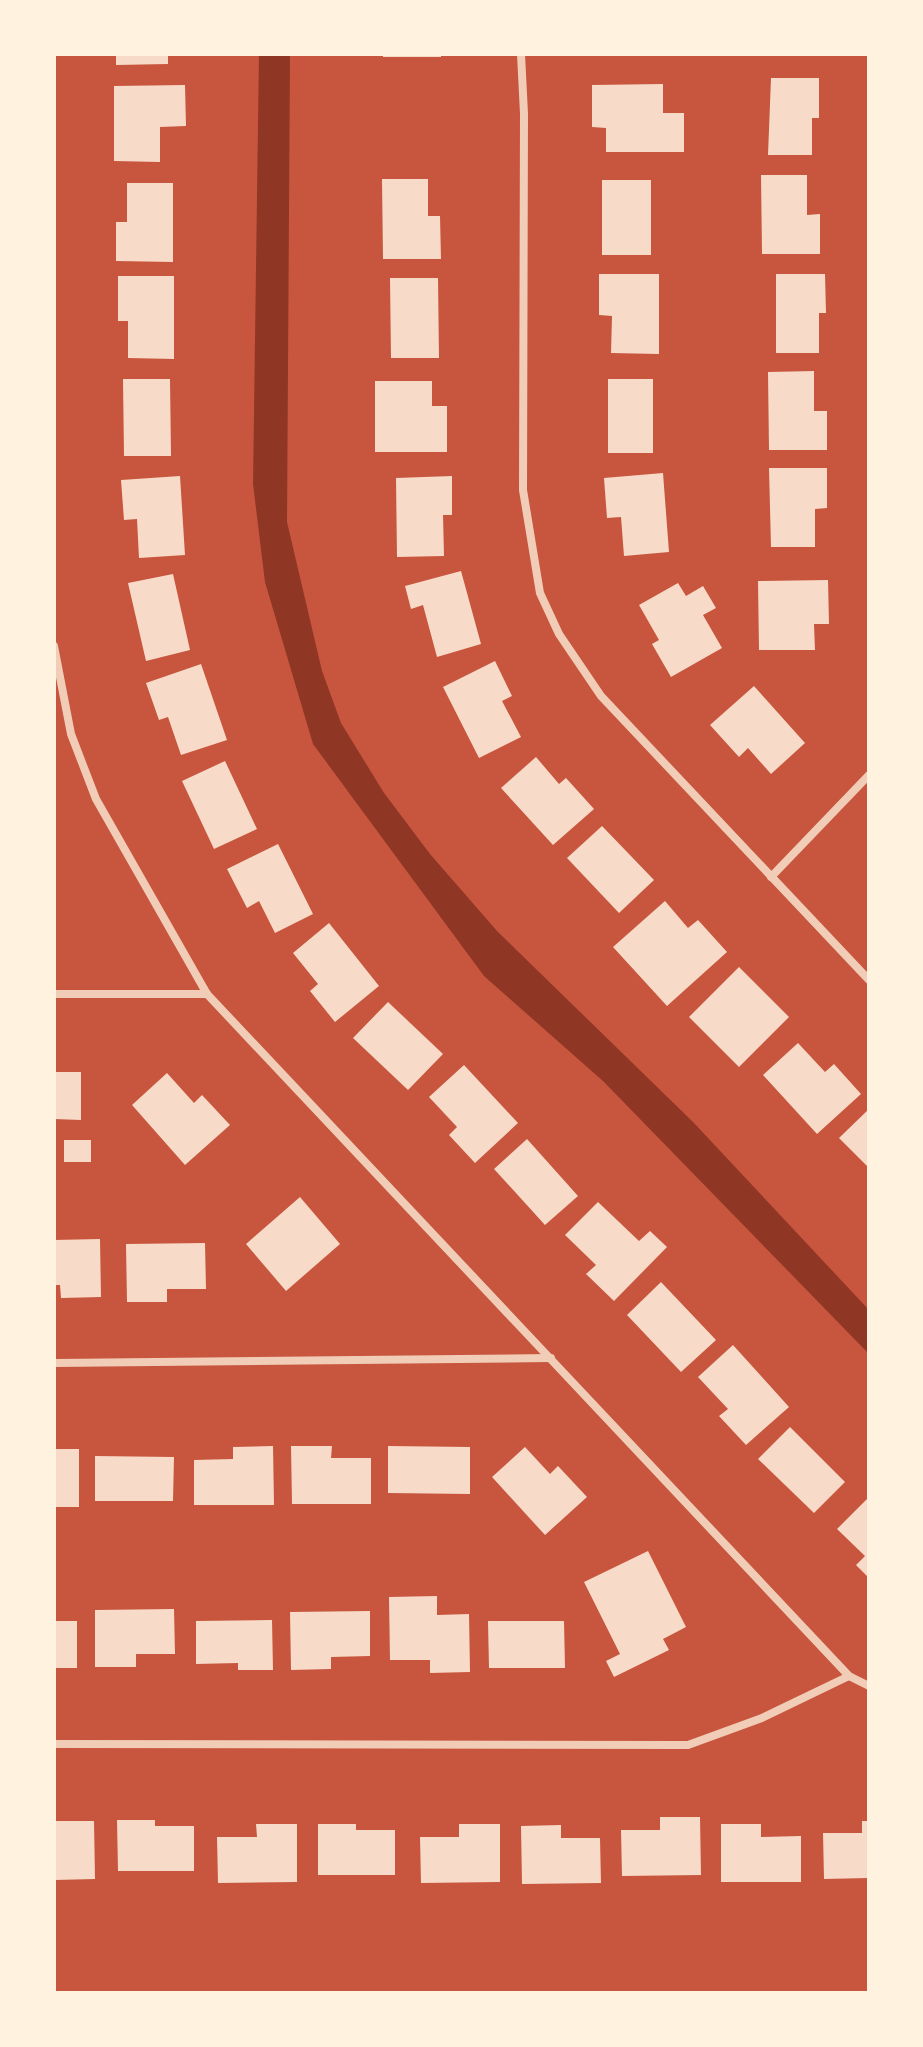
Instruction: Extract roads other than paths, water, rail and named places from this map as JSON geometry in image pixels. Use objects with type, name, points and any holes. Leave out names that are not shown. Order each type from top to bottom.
[{"type":"street","points":[[521,54],[524,114],[523,490],[540,593],[559,634],[601,696],[869,980]]},
{"type":"street","points":[[54,646],[71,734],[96,799],[207,994],[849,1676],[869,1686]]},
{"type":"street","points":[[771,877],[869,775]]},
{"type":"street","points":[[54,994],[207,994]]},
{"type":"street","points":[[54,1363],[551,1358]]},
{"type":"street","points":[[54,1744],[688,1745],[762,1718],[849,1676]]}]
